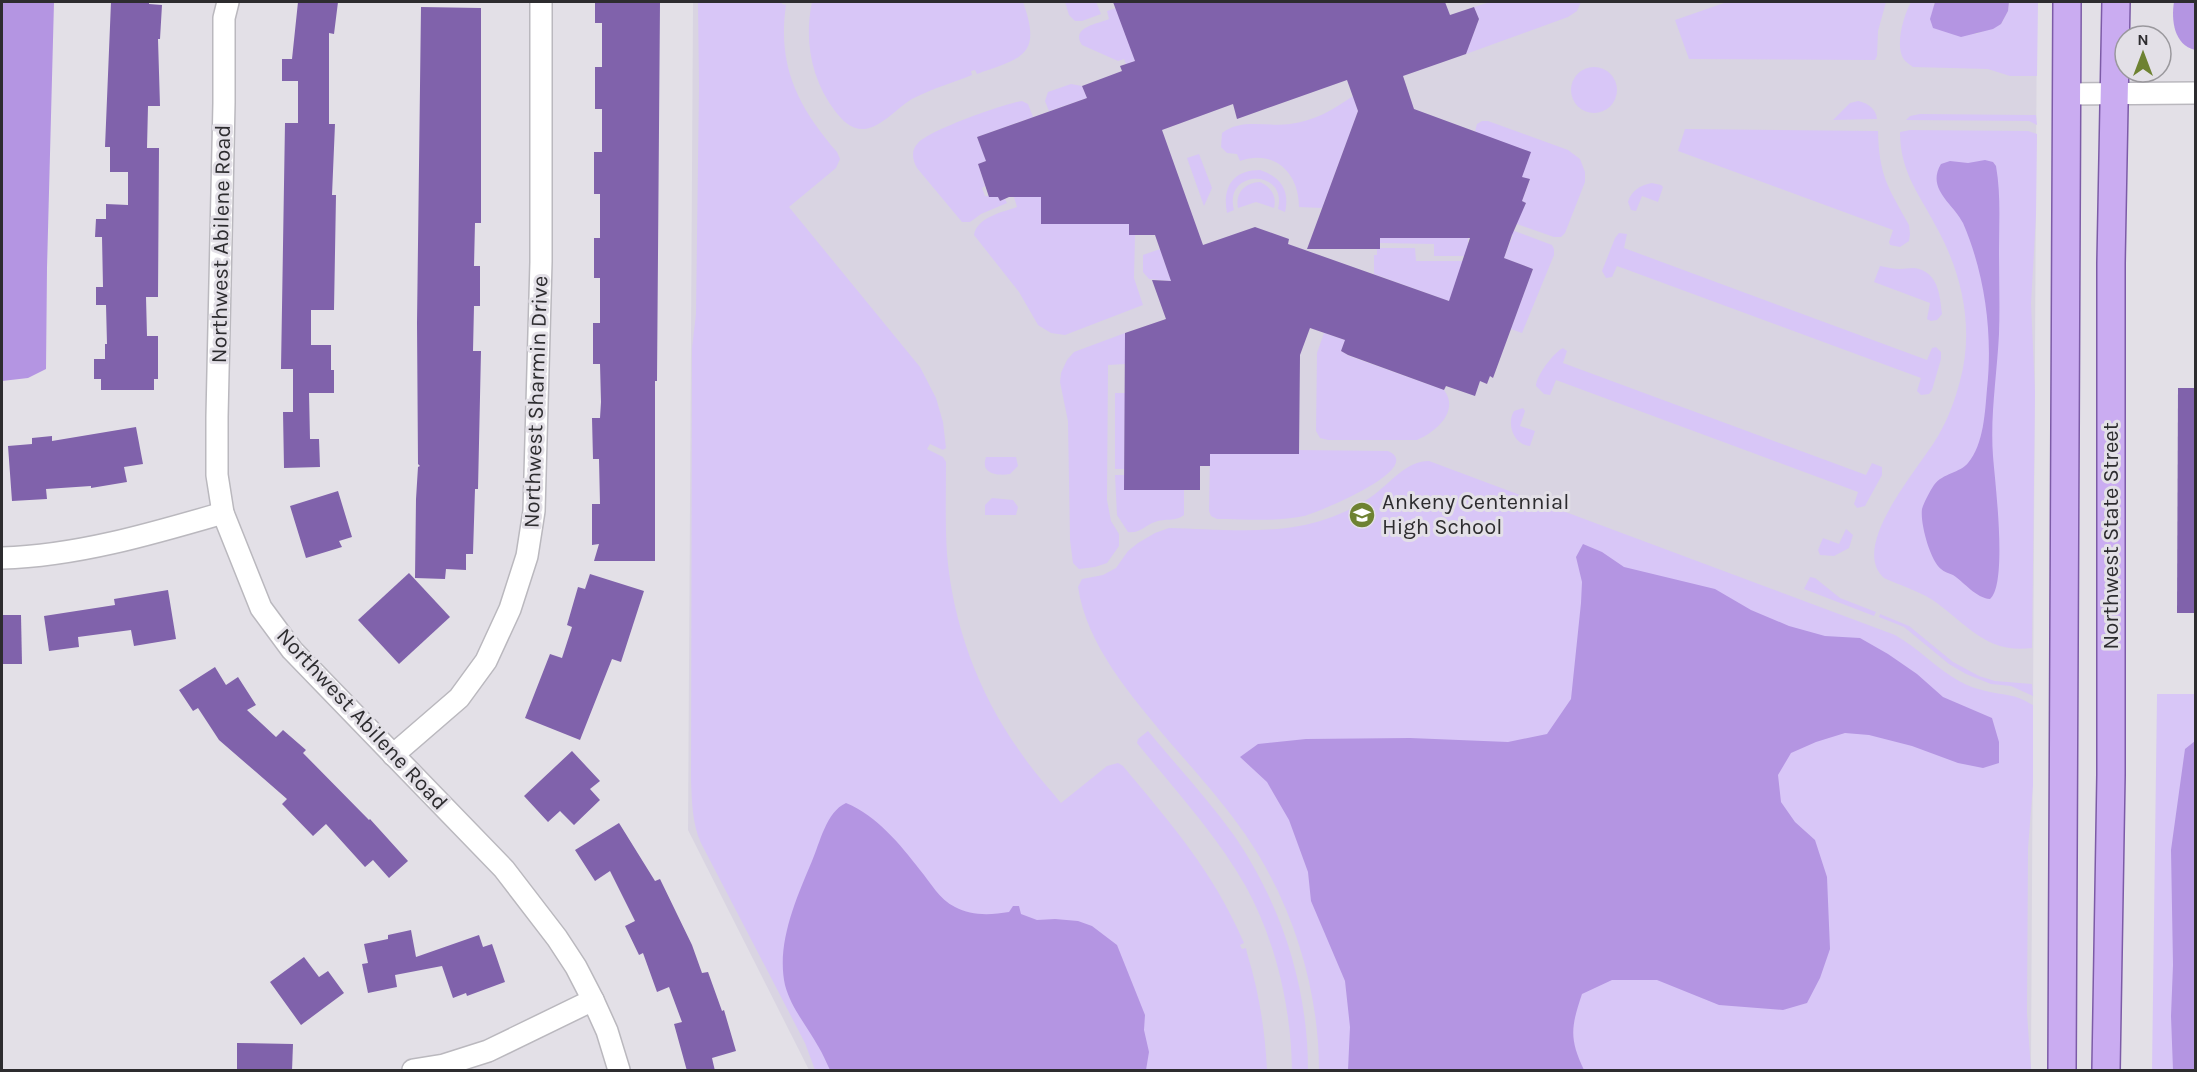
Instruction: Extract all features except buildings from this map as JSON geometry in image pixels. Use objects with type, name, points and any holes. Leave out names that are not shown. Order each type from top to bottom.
[{"type":"main road","points":[[2062,1071],[2067,2]]},
{"type":"main road","name":"Northwest State Street","points":[[2106,1071],[2111,775],[2111,263],[2116,2]]},
{"type":"street","name":"Northwest Abilene Road","points":[[228,2],[224,18],[217,417],[217,475],[223,513],[261,608],[292,650],[504,869],[563,948],[593,1000],[607,1031],[619,1071]]},
{"type":"street","name":"Northwest Sharmin Drive","points":[[393,755],[459,698],[486,661],[510,609],[527,556],[534,511],[541,262],[541,2]]},
{"type":"street","points":[[2066,94],[2196,93]]},
{"type":"street","points":[[2,558],[65,551],[148,534],[223,513]]},
{"type":"street","points":[[413,1071],[444,1065],[488,1051],[593,1000]]},
{"type":"shaded area","points":[[2,2],[54,2],[46,369],[28,378],[2,381]]},
{"type":"shaded area","name":"Ankeny Centennial High School","points":[[693,2],[2037,2],[2031,1070],[809,1070],[688,830]]},
{"type":"shaded area","points":[[698,2],[782,2],[786,5],[785,47],[794,84],[811,119],[840,159],[836,168],[789,207],[920,367],[936,398],[943,422],[946,448],[943,450],[930,444],[927,449],[943,457],[946,462],[946,542],[950,581],[962,633],[981,683],[1006,731],[1030,766],[1061,803],[1107,766],[1118,763],[1158,808],[1190,850],[1232,917],[1244,943],[1240,945],[1242,949],[1246,948],[1261,1011],[1267,1070],[815,1070],[805,1043],[701,843],[693,812],[691,780],[692,348],[696,314]]},
{"type":"shaded area","points":[[812,2],[1023,2],[1030,33],[1029,44],[1017,58],[977,74],[975,70],[971,71],[972,75],[912,99],[884,121],[872,127],[860,129],[841,118],[820,86],[809,45]]},
{"type":"shaded area","points":[[1065,2],[1096,2],[1101,14],[1082,21],[1075,21],[1069,15]]},
{"type":"shaded area","points":[[1490,2],[1581,2],[1577,11],[1568,17],[1466,54],[1479,19],[1474,7]]},
{"type":"shaded area","points":[[1727,2],[1886,2],[1878,31],[1877,56],[1875,60],[1689,59],[1675,20]]},
{"type":"shaded area","points":[[1911,2],[1935,2],[1933,5],[1976,34],[2001,24],[2008,11],[2009,2],[2038,2],[2037,76],[2010,76],[1988,69],[1913,67],[1903,58],[1900,50],[1903,21]]},
{"type":"shaded area","points":[[1935,2],[2009,2],[2008,11],[2001,24],[1993,29],[1961,37],[1933,28],[1930,19]]},
{"type":"shaded area","points":[[2174,2],[2195,2],[2195,50],[2182,43],[2178,37],[2173,16]]},
{"type":"shaded area","points":[[1116,8],[1135,61],[1126,64],[1124,59],[1118,61],[1082,45],[1079,39],[1082,30],[1109,19],[1107,11]]},
{"type":"shaded area","points":[[1594,67],[1610,74],[1617,90],[1610,106],[1594,113],[1578,106],[1571,90],[1578,74]]},
{"type":"shaded area","points":[[1071,84],[1082,86],[1087,98],[1049,111],[1045,101],[1048,92]]},
{"type":"shaded area","points":[[1353,96],[1358,111],[1322,208],[1299,207],[1295,184],[1290,174],[1274,161],[1253,158],[1240,161],[1237,154],[1227,153],[1221,147],[1222,133],[1229,128],[1246,124],[1290,124],[1315,118]]},
{"type":"shaded area","points":[[1022,101],[1028,104],[1033,117],[977,137],[986,161],[978,164],[985,186],[982,188],[985,196],[998,197],[1000,201],[1005,199],[1007,203],[981,214],[970,222],[962,222],[917,168],[913,158],[914,149],[918,143],[937,131],[984,112]]},
{"type":"shaded area","points":[[1858,101],[1871,107],[1877,119],[1833,120],[1850,103]]},
{"type":"shaded area","points":[[1920,114],[2036,115],[2037,125],[2029,121],[1906,120],[1910,116]]},
{"type":"shaded area","points":[[1488,121],[1568,150],[1580,159],[1585,172],[1585,182],[1565,233],[1561,237],[1554,237],[1500,218],[1509,211],[1522,211],[1526,203],[1522,201],[1530,180],[1522,177],[1475,131],[1477,124]]},
{"type":"shaded area","points":[[1685,129],[1878,131],[1880,159],[1886,181],[1909,225],[1909,241],[1900,247],[1890,245],[1893,230],[1678,151]]},
{"type":"shaded area","points":[[1910,130],[2028,131],[2037,134],[2036,215],[2031,304],[2035,392],[2032,648],[2015,649],[1988,641],[1931,599],[1884,578],[1875,564],[1875,547],[1891,506],[1938,436],[1951,409],[1960,381],[1966,343],[1964,304],[1954,267],[1939,232],[1913,184],[1904,160],[1900,132]]},
{"type":"shaded area","points":[[1199,154],[1212,188],[1204,206],[1187,158]]},
{"type":"shaded area","points":[[1985,160],[1993,162],[1996,166],[1999,187],[1999,334],[1992,441],[1999,554],[1995,590],[1990,599],[1975,593],[1937,564],[1927,541],[1922,515],[1924,503],[1934,485],[1965,466],[1977,447],[1981,437],[1989,368],[1986,304],[1977,263],[1963,223],[1939,188],[1937,173],[1941,164],[1950,161],[1968,163]]},
{"type":"shaded area","points":[[1260,170],[1278,181],[1285,191],[1285,212],[1278,209],[1279,196],[1274,186],[1266,180],[1256,179],[1246,181],[1238,187],[1233,197],[1234,210],[1227,213],[1226,195],[1232,182],[1243,173]]},
{"type":"shaded area","points":[[1260,182],[1272,192],[1275,200],[1274,208],[1256,202],[1238,208],[1238,197],[1242,189]]},
{"type":"shaded area","points":[[1652,183],[1663,187],[1658,202],[1642,196],[1636,211],[1631,210],[1628,202],[1631,195],[1640,187]]},
{"type":"shaded area","points":[[1014,197],[1041,197],[1129,224],[1129,234],[1135,235],[1134,278],[1143,305],[1065,335],[1051,333],[1038,325],[1019,292],[974,235],[976,229],[985,220],[1017,207]]},
{"type":"shaded area","points":[[1501,226],[1552,245],[1554,249],[1554,255],[1522,333],[1511,329],[1533,269],[1504,258],[1513,235],[1500,230]]},
{"type":"shaded area","points":[[1619,233],[1627,234],[1624,248],[1927,360],[1932,348],[1936,347],[1941,352],[1941,359],[1932,390],[1929,394],[1921,395],[1917,391],[1921,378],[1617,266],[1612,277],[1606,278],[1602,271]]},
{"type":"shaded area","points":[[1380,238],[1468,238],[1468,249],[1464,256],[1434,256],[1434,244],[1380,243]]},
{"type":"shaded area","points":[[1415,248],[1416,261],[1466,261],[1449,301],[1374,274],[1374,255],[1377,255],[1377,249]]},
{"type":"shaded area","points":[[1160,249],[1171,281],[1149,279],[1143,272],[1143,255]]},
{"type":"shaded area","points":[[1880,266],[1897,269],[1917,268],[1931,276],[1937,287],[1942,314],[1937,320],[1927,319],[1930,303],[1874,282]]},
{"type":"shaded area","points":[[1125,333],[1125,364],[1108,365],[1107,500],[1111,521],[1119,534],[1119,546],[1107,563],[1079,569],[1073,563],[1070,540],[1068,421],[1060,382],[1061,373],[1074,352]]},
{"type":"shaded area","points":[[1324,333],[1345,340],[1341,351],[1349,356],[1444,390],[1449,406],[1444,420],[1431,432],[1417,440],[1328,440],[1320,438],[1316,431],[1317,353]]},
{"type":"shaded area","points":[[1563,348],[1567,351],[1563,363],[1866,475],[1872,463],[1882,467],[1882,475],[1865,506],[1857,508],[1854,504],[1858,492],[1556,380],[1550,395],[1544,394],[1536,386],[1539,376],[1551,359]]},
{"type":"shaded area","points":[[1115,393],[1125,393],[1124,469],[1115,469]]},
{"type":"shaded area","points":[[1523,408],[1525,411],[1520,426],[1535,431],[1530,446],[1520,442],[1511,428],[1514,411]]},
{"type":"shaded area","points":[[1299,450],[1388,451],[1396,459],[1393,468],[1366,489],[1304,516],[1260,520],[1217,519],[1211,516],[1209,511],[1210,454],[1298,454]]},
{"type":"shaded area","points":[[986,457],[1016,457],[1018,466],[1010,474],[991,473],[985,467]]},
{"type":"shaded area","points":[[1429,461],[1895,635],[1965,684],[2015,697],[2033,705],[2033,785],[2028,848],[2027,1013],[2031,1070],[1319,1070],[1318,1039],[1308,977],[1300,947],[1276,888],[1245,834],[1112,669],[1091,629],[1078,587],[1082,579],[1103,575],[1116,568],[1128,551],[1155,533],[1169,528],[1269,530],[1308,524],[1355,507],[1405,469],[1420,462]]},
{"type":"shaded area","points":[[1115,475],[1124,475],[1125,490],[1184,490],[1184,515],[1155,522],[1136,532],[1128,532],[1117,515]]},
{"type":"shaded area","points":[[992,498],[1013,500],[1018,507],[1016,515],[985,515],[985,505]]},
{"type":"shaded area","points":[[1846,529],[1853,535],[1849,548],[1834,556],[1820,555],[1818,550],[1823,538],[1839,544]]},
{"type":"shaded area","points":[[1583,544],[1602,552],[1624,567],[1715,589],[1751,610],[1789,626],[1825,636],[1860,638],[1917,674],[1943,697],[1992,718],[1999,742],[1999,763],[1983,768],[1958,763],[1912,746],[1869,735],[1845,733],[1791,753],[1778,775],[1781,802],[1795,822],[1815,840],[1827,877],[1830,949],[1820,978],[1807,1003],[1783,1010],[1719,1005],[1657,980],[1612,980],[1582,994],[1578,1005],[1573,1032],[1576,1049],[1584,1070],[1348,1070],[1350,1027],[1345,981],[1311,901],[1308,872],[1289,820],[1267,782],[1240,757],[1258,744],[1306,739],[1410,738],[1508,742],[1547,734],[1571,699],[1582,582],[1576,557]]},
{"type":"shaded area","points":[[1810,577],[1815,578],[1840,598],[1876,612],[1874,616],[1804,589]]},
{"type":"shaded area","points":[[1880,614],[1909,626],[1953,662],[1979,676],[1995,681],[2032,684],[2033,696],[2011,686],[1991,684],[1966,674],[1949,664],[1904,627],[1879,617]]},
{"type":"shaded area","points":[[2157,694],[2195,694],[2195,1070],[2152,1070]]},
{"type":"shaded area","points":[[1148,731],[1233,834],[1265,888],[1278,917],[1297,977],[1307,1039],[1308,1070],[1292,1070],[1289,1022],[1280,975],[1256,906],[1234,866],[1221,848],[1137,743],[1138,739]]},
{"type":"shaded area","points":[[2195,741],[2195,1070],[2173,1070],[2171,850],[2185,749]]},
{"type":"shaded area","points":[[846,803],[878,823],[949,904],[968,912],[988,914],[1009,912],[1013,906],[1019,906],[1021,914],[1037,920],[1078,921],[1092,926],[1117,945],[1145,1015],[1144,1030],[1149,1052],[1146,1070],[830,1070],[788,993],[785,985],[783,954],[794,906],[825,829],[833,813]]},
{"type":"place","name":"Ankeny Centennial High School","points":[[1362,515]]}]
